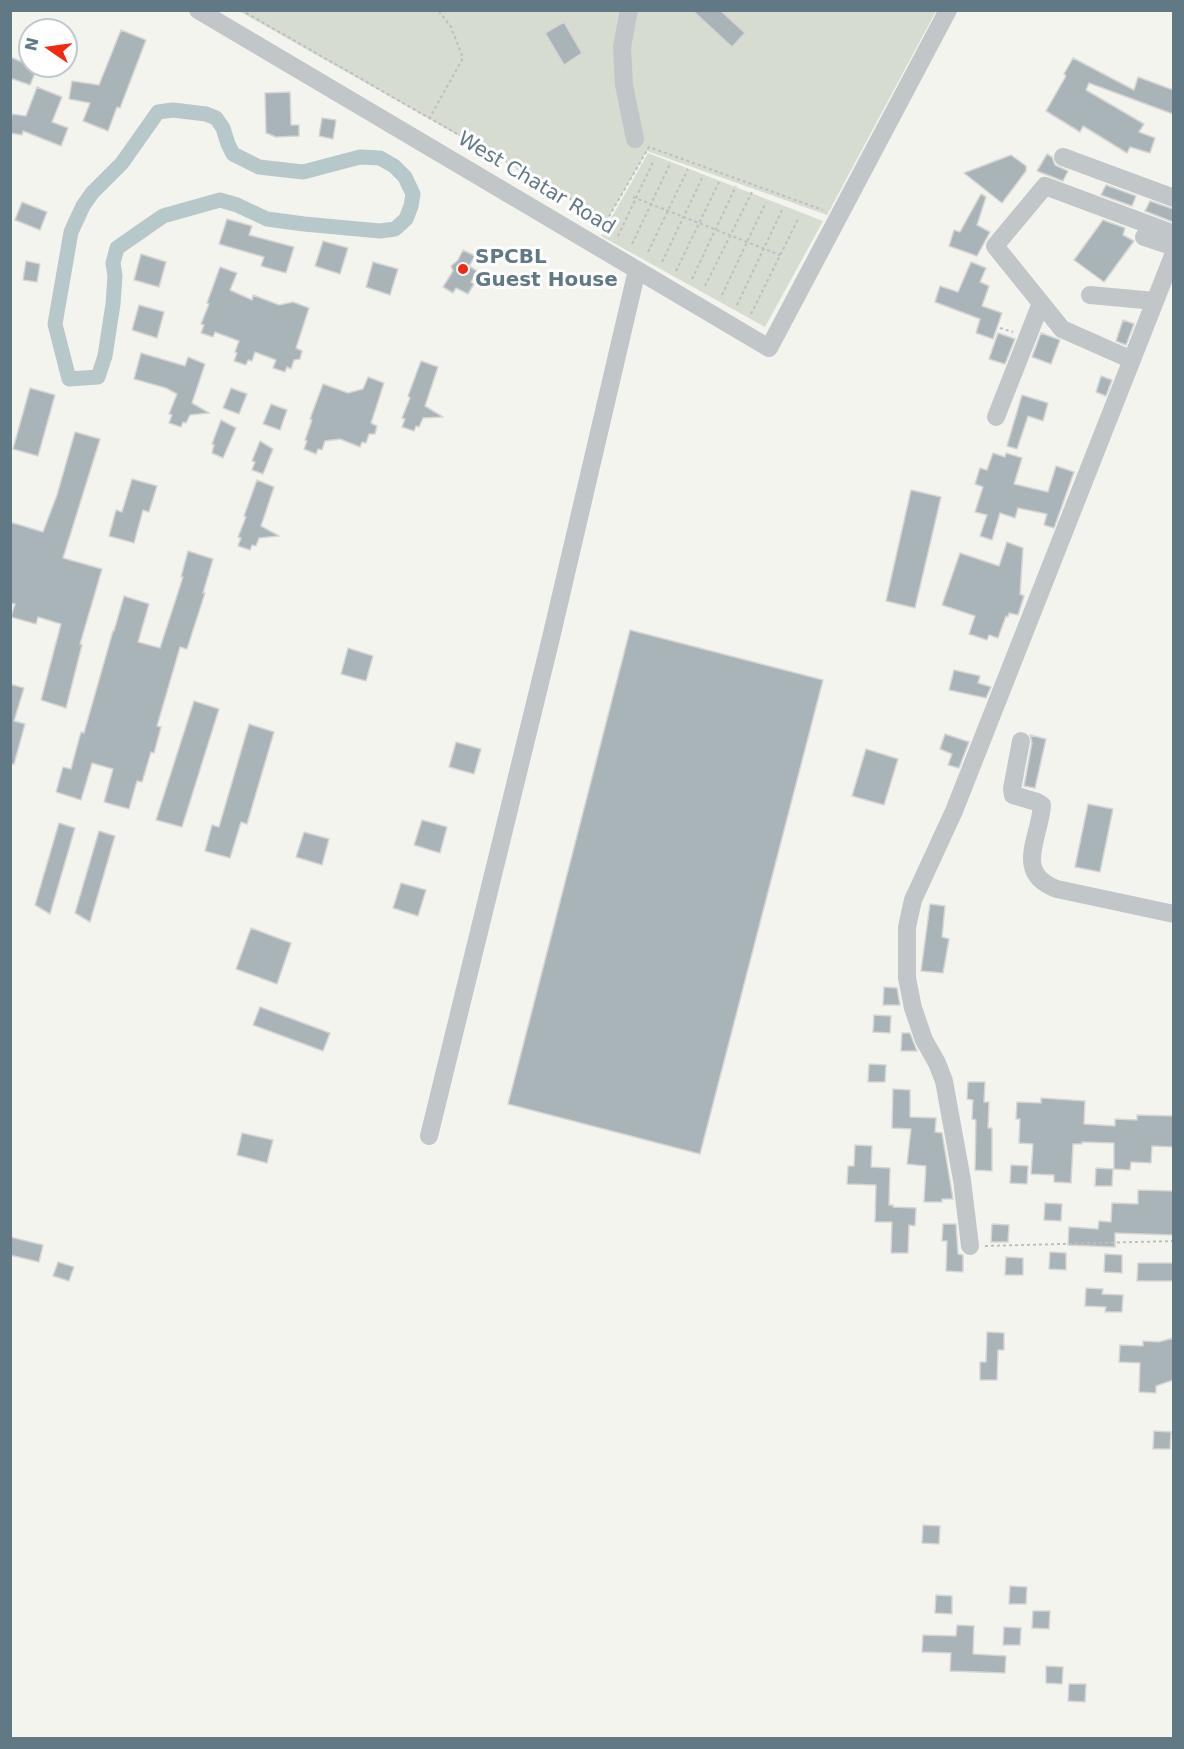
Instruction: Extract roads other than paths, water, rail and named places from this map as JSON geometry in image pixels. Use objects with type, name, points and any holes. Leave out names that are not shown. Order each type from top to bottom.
[{"type":"street","name":"West Chatar Road","points":[[198,10],[769,348],[948,10]]},
{"type":"street","points":[[629,10],[622,47],[624,85],[635,138]]},
{"type":"street","points":[[1064,157],[1173,198]]},
{"type":"street","points":[[1131,360],[1062,329],[995,246],[1045,186],[1173,234]]},
{"type":"street","points":[[1144,237],[1173,247]]},
{"type":"street","points":[[970,1246],[962,1180],[944,1081],[938,1063],[924,1040],[913,1008],[907,978],[907,927],[913,900],[954,811],[1173,254]]},
{"type":"street","points":[[429,1136],[550,642],[637,270]]},
{"type":"street","points":[[1090,295],[1155,301]]},
{"type":"street","points":[[996,417],[1041,303]]},
{"type":"street","points":[[1021,741],[1012,789],[1013,795],[1042,805],[1032,860],[1036,877],[1058,889],[1173,914]]},
{"type":"waterway","points":[[173,110],[206,114],[216,118],[223,128],[233,154],[259,167],[303,172],[360,157],[380,158],[394,166],[405,177],[413,194],[406,219],[395,229],[380,231],[304,224],[267,219],[220,200],[163,216],[117,248],[113,263],[115,276],[113,304],[105,356],[98,377],[69,379],[55,324],[71,232],[92,193],[122,163],[158,112],[173,110]]},
{"type":"place","name":"SPCBL Guest House","points":[[463,269]]}]
